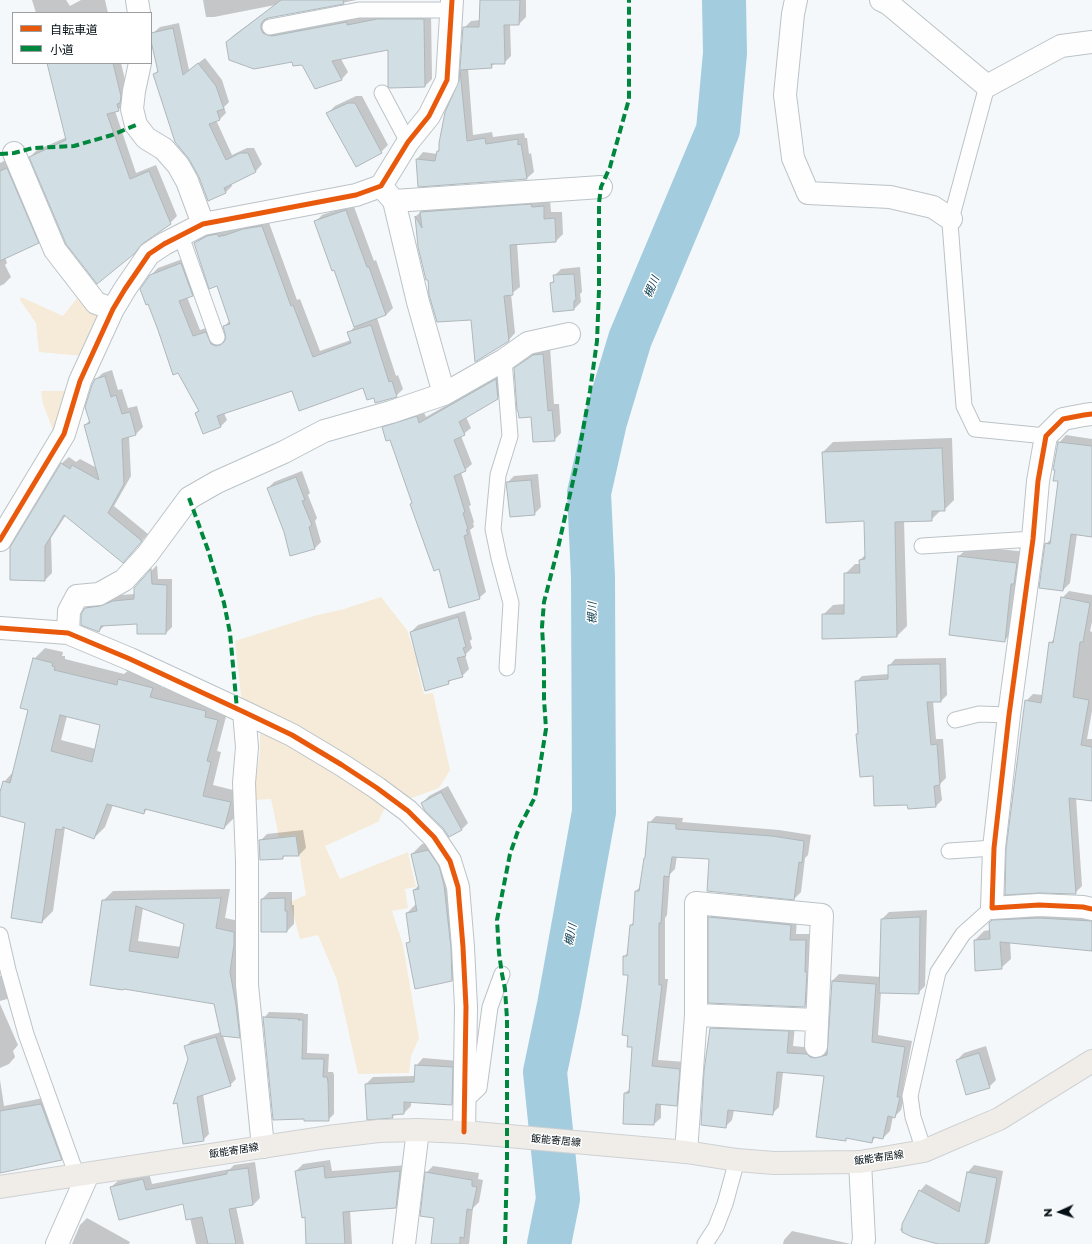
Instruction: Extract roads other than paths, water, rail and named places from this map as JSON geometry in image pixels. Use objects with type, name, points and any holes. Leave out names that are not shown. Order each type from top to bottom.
[{"type":"main road","name":"飯能寄居線","points":[[0,1187],[328,1137],[418,1130],[464,1132],[686,1152],[737,1160],[774,1163],[860,1162],[924,1151],[999,1119],[1092,1061]]},
{"type":"street","points":[[137,0],[139,12]]},
{"type":"street","points":[[796,0],[793,14],[785,95],[792,158],[808,193],[890,197],[933,207],[951,219]]},
{"type":"street","points":[[881,0],[889,4],[987,86],[1061,46],[1092,42]]},
{"type":"street","points":[[444,394],[388,193],[408,142],[429,116],[447,80],[451,5]]},
{"type":"street","points":[[140,64],[132,109],[136,125],[146,138],[164,149],[178,165],[187,181],[203,224]]},
{"type":"street","points":[[14,154],[55,250],[96,303],[113,309]]},
{"type":"street","points":[[0,540],[64,434],[80,381],[113,309],[124,289],[150,254],[164,244],[203,224],[356,195],[601,187]]},
{"type":"street","points":[[68,633],[69,611],[77,596],[99,594],[124,580],[147,556],[189,498],[217,482],[284,452],[324,431],[391,412],[444,394],[504,360],[528,343],[569,334]]},
{"type":"street","points":[[1092,414],[1084,414],[1063,419],[1046,436],[1038,481],[1033,539],[1009,715],[994,848],[992,908],[1039,905],[1083,907],[1092,909]]},
{"type":"street","points":[[0,628],[68,633],[130,659],[292,735],[378,788],[408,812],[434,837],[450,861],[458,887],[466,1007],[464,1132]]},
{"type":"street","points":[[244,712],[247,747],[244,783],[247,861],[248,985],[262,1147]]},
{"type":"street","points":[[686,1152],[696,1015],[696,903],[822,915],[816,1046]]},
{"type":"street","points":[[696,1015],[817,1020]]},
{"type":"street","points":[[404,1244],[418,1130]]},
{"type":"street","points":[[860,1162],[863,1244]]},
{"type":"street","points":[[57,1244],[82,1175]]},
{"type":"lane","points":[[270,27],[359,10],[451,5]]},
{"type":"lane","points":[[987,86],[950,223],[964,406],[975,429],[1046,436]]},
{"type":"lane","points":[[382,93],[408,142]]},
{"type":"lane","points":[[181,236],[217,337]]},
{"type":"lane","points":[[504,360],[510,436],[498,475],[494,529],[499,558],[511,603],[507,668]]},
{"type":"lane","points":[[922,546],[1033,539]]},
{"type":"lane","points":[[955,720],[979,714],[1009,715]]},
{"type":"lane","points":[[949,851],[994,848]]},
{"type":"lane","points":[[924,1151],[913,1116],[910,1096],[938,972],[963,934],[992,908]]},
{"type":"lane","points":[[0,935],[26,1034],[82,1175]]},
{"type":"lane","points":[[465,1101],[479,1088],[490,1007],[502,974]]},
{"type":"lane","points":[[706,1244],[716,1227],[723,1210],[737,1160]]},
{"type":"waterway","name":"槻川","points":[[549,1244],[558,1199],[545,1072],[559,1005],[594,812],[593,577],[589,493],[605,422],[630,339],[718,130],[725,53],[724,0]]}]
